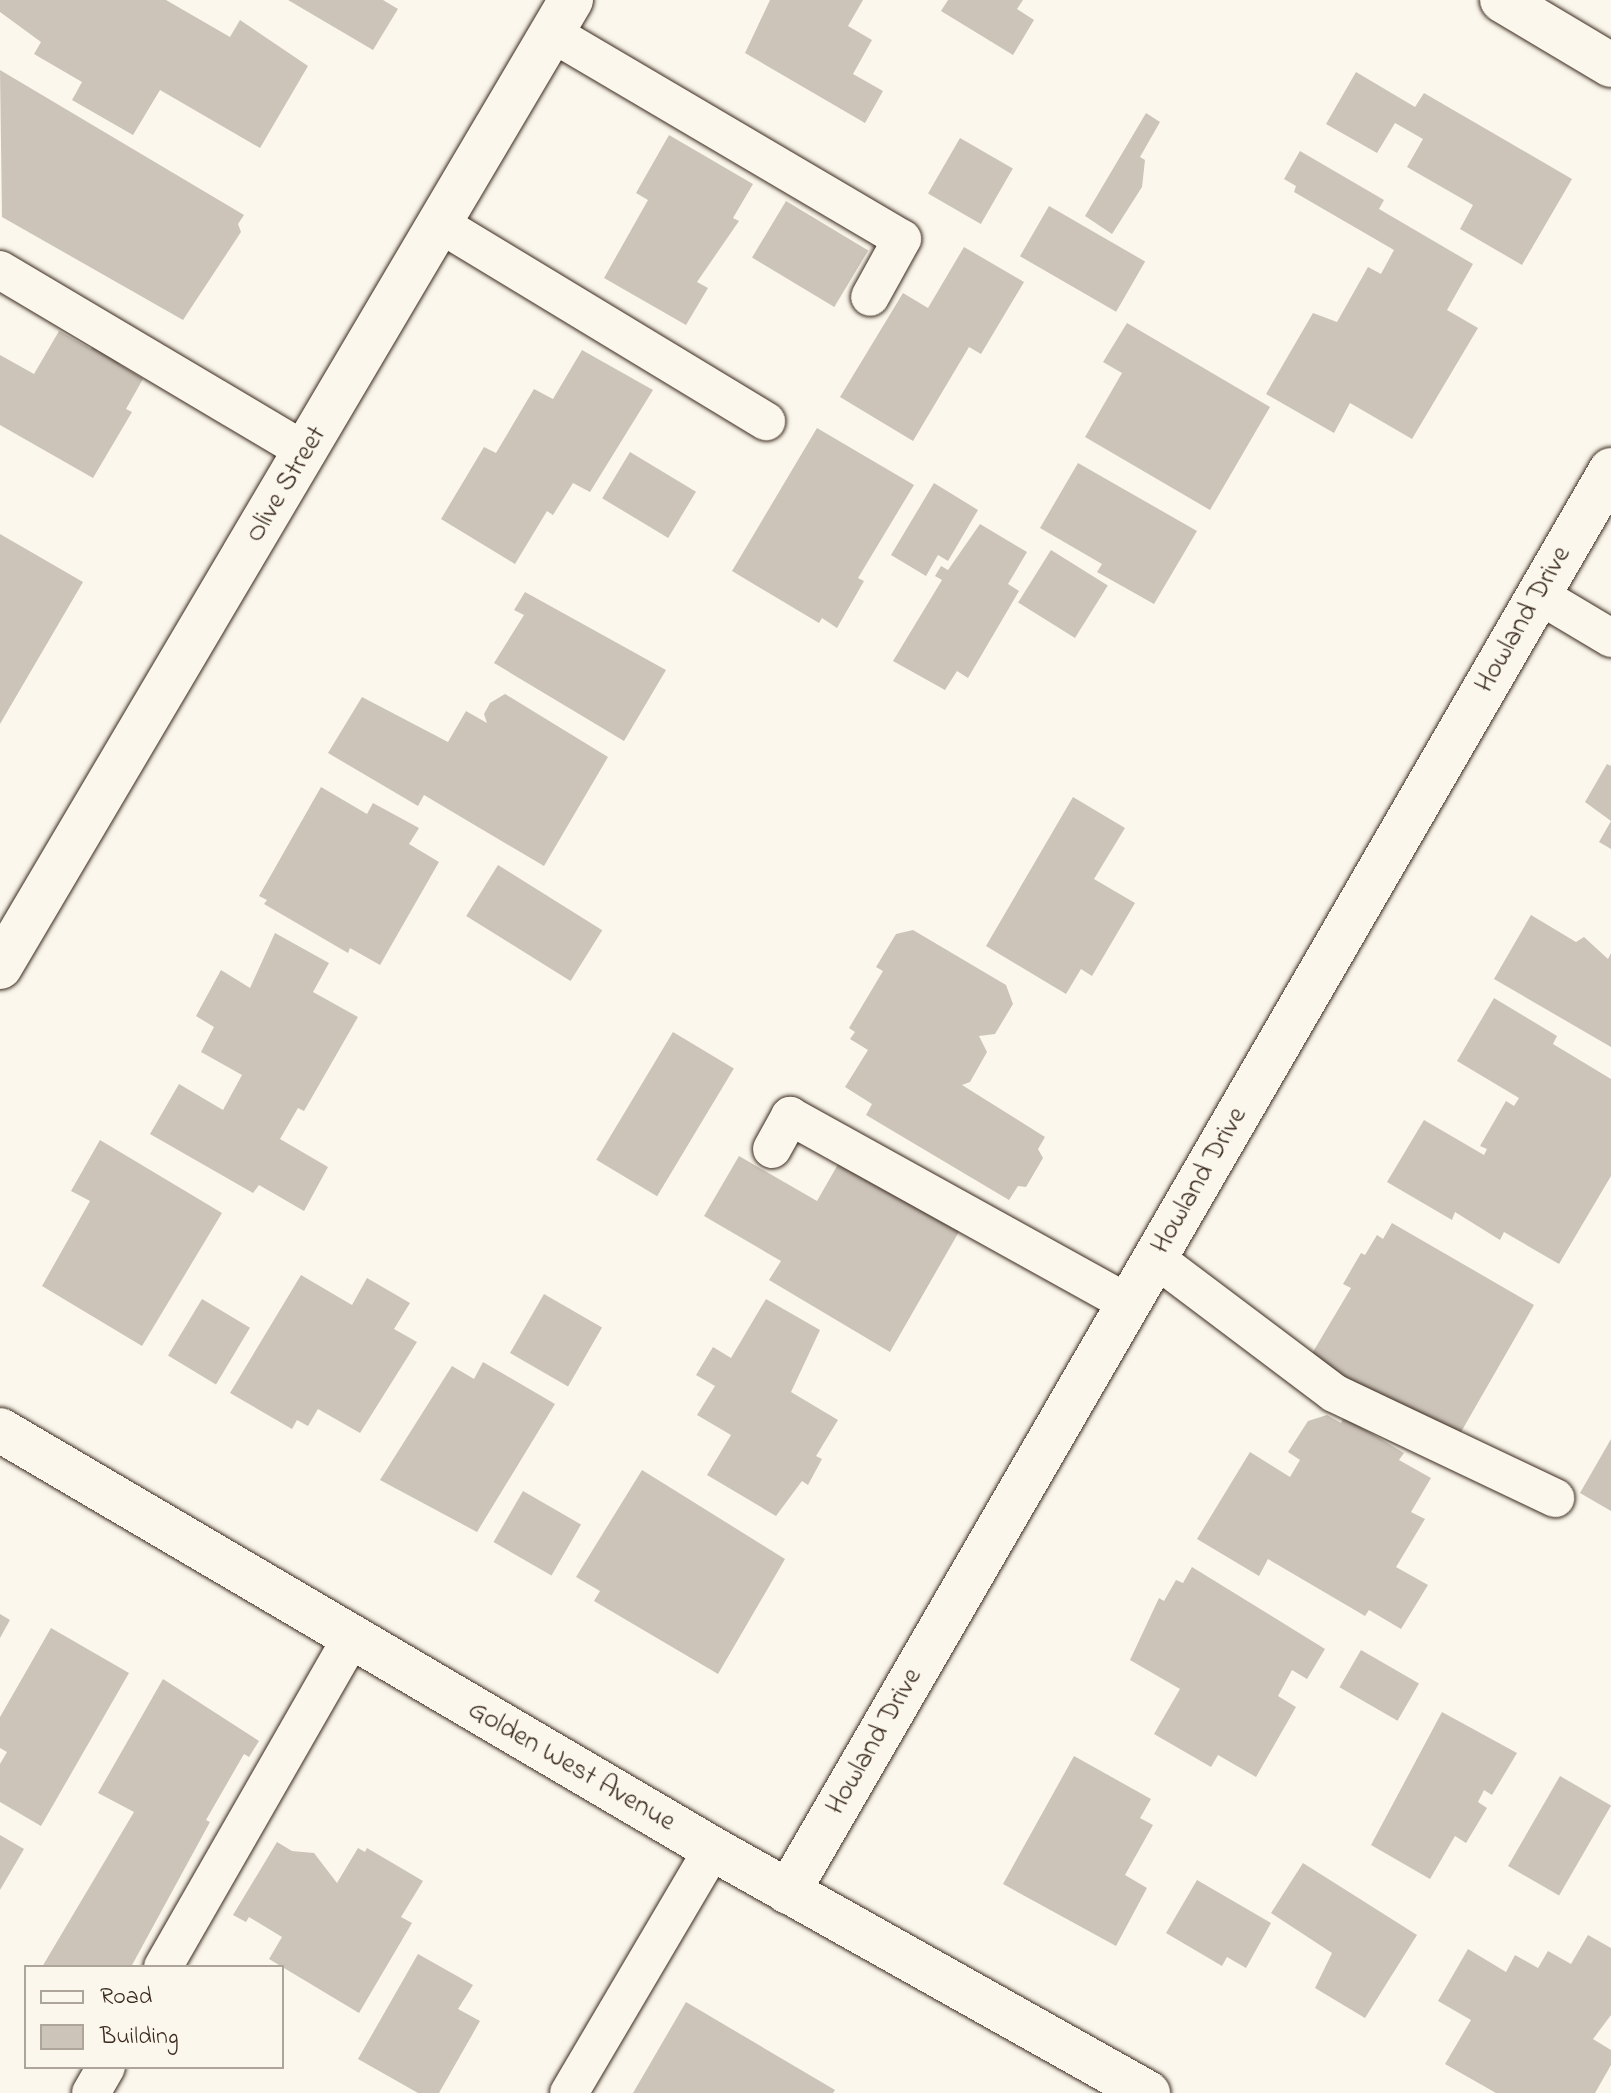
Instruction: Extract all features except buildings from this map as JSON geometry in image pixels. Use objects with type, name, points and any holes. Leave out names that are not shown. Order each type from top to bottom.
[{"type":"street","points":[[1502,0],[1611,65]]},
{"type":"street","name":"Olive Street","points":[[7,939],[307,452],[562,17]]},
{"type":"street","name":"Howland Drive","points":[[788,1892],[1611,470]]},
{"type":"street","name":"Golden West Avenue","points":[[0,1430],[713,1849],[1148,2093]]},
{"type":"lane","points":[[562,17],[902,239],[870,297]]},
{"type":"lane","points":[[442,225],[766,421]]},
{"type":"lane","points":[[0,270],[307,452]]},
{"type":"lane","points":[[1539,595],[1611,638]]},
{"type":"lane","points":[[772,1149],[790,1116],[1128,1303]]},
{"type":"lane","points":[[1155,1258],[1334,1393],[1555,1498]]},
{"type":"lane","points":[[164,1965],[351,1639]]},
{"type":"lane","points":[[569,2093],[713,1849]]},
{"type":"lane","points":[[91,2093],[105,2069]]}]
